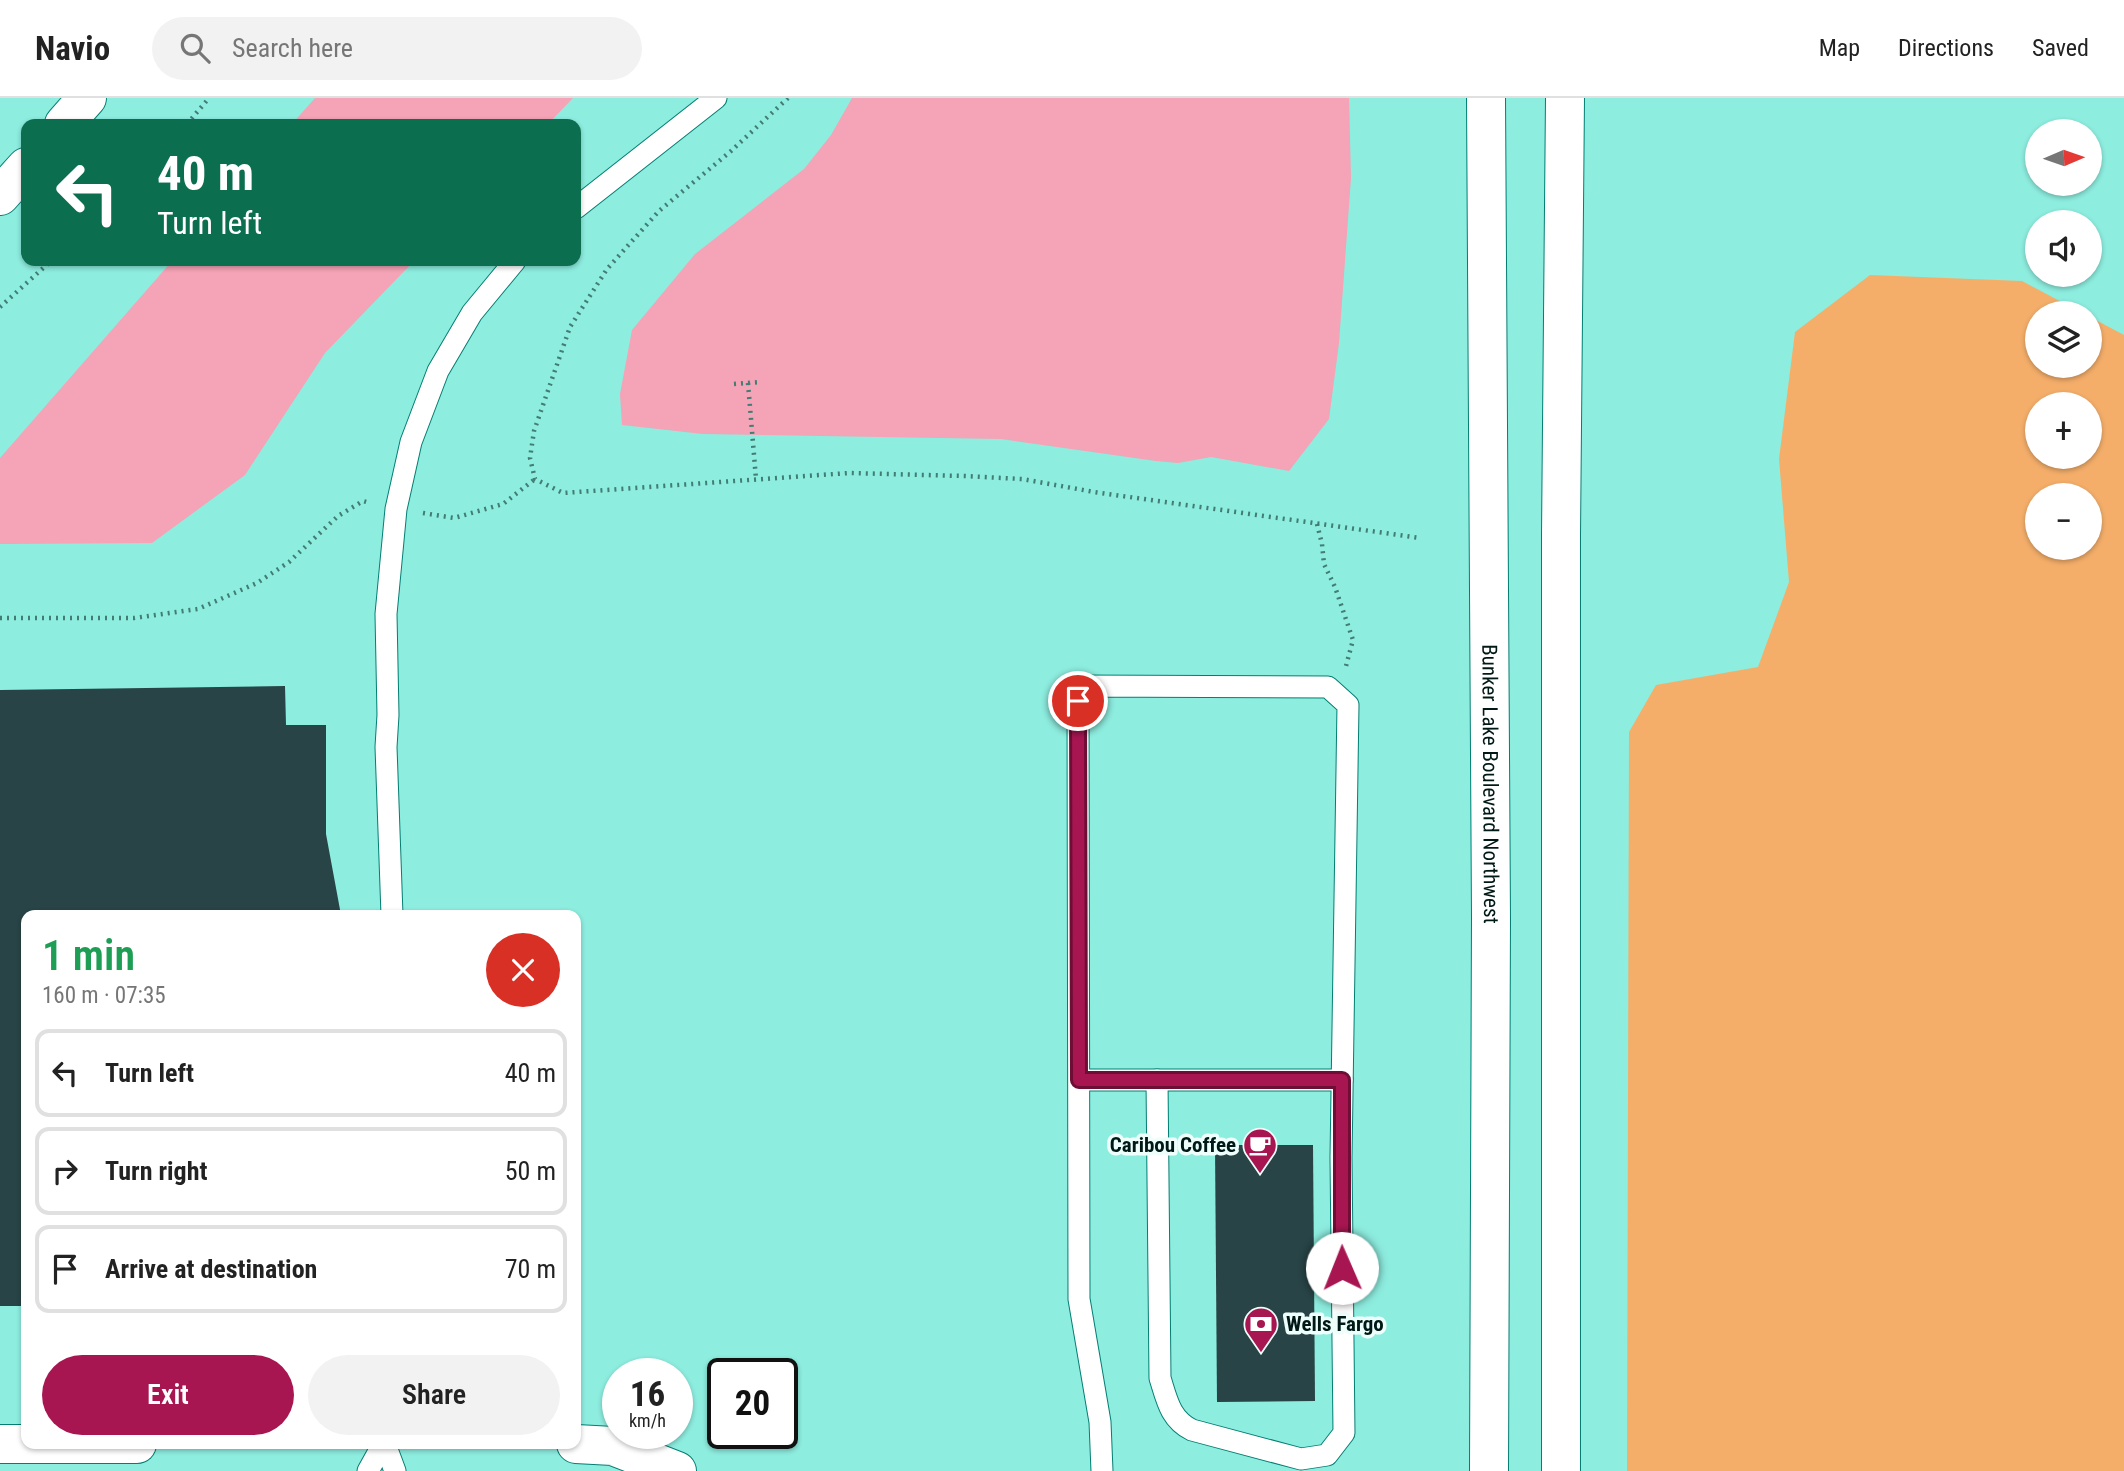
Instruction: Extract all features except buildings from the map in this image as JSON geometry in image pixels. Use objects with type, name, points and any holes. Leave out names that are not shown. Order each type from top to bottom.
[{"type":"main road","points":[[68,119],[87,98]]},
{"type":"main road","name":"Bunker Lake Boulevard Northwest","points":[[1486,98],[1491,918],[1489,1471]]},
{"type":"main road","points":[[1562,1471],[1561,535],[1565,98]]},
{"type":"main road","points":[[0,196],[21,173]]},
{"type":"main road","points":[[0,1444],[21,1444]]},
{"type":"main road","points":[[581,1444],[613,1446],[677,1471]]},
{"type":"lane","points":[[581,204],[716,98]]},
{"type":"lane","points":[[392,910],[386,747],[386,614],[396,509],[411,442],[438,371],[472,313],[511,266]]},
{"type":"lane","points":[[1102,1471],[1100,1422],[1079,1299],[1078,686],[1328,687],[1348,705],[1342,1080],[1344,1433],[1327,1455],[1301,1459],[1192,1430],[1180,1424],[1169,1408],[1160,1378],[1157,1080]]},
{"type":"lane","points":[[1079,1080],[1342,1080]]},
{"type":"lane","points":[[368,1471],[381,1449]]},
{"type":"lane","points":[[386,1449],[395,1471]]},
{"type":"path","points":[[191,119],[209,98]]},
{"type":"path","points":[[535,480],[530,458],[534,431],[570,327],[607,269],[659,211],[731,151],[788,98]]},
{"type":"path","points":[[0,307],[45,266]]},
{"type":"path","points":[[734,384],[761,382]]},
{"type":"path","points":[[748,383],[757,480]]},
{"type":"path","points":[[535,480],[564,493],[849,473],[1022,480],[1420,538]]},
{"type":"path","points":[[0,618],[135,618],[198,609],[257,583],[289,562],[338,516],[363,501],[454,518],[503,505],[535,480]]},
{"type":"path","points":[[1317,524],[1324,564],[1353,639],[1346,667],[1328,687]]},
{"type":"shaded area","points":[[315,98],[573,98],[553,119],[296,119]]},
{"type":"shaded area","points":[[852,98],[1349,98],[1351,178],[1339,343],[1329,419],[1289,471],[1211,457],[1178,463],[1001,439],[703,434],[622,425],[620,394],[632,330],[695,254],[804,169],[831,135]]},
{"type":"shaded area","points":[[168,266],[409,266],[325,353],[245,475],[152,543],[0,544],[0,458]]},
{"type":"shaded area","points":[[1870,275],[2022,281],[2025,287],[2033,287],[2060,301],[2025,301],[2025,378],[2102,378],[2102,323],[2124,335],[2124,1471],[1627,1471],[1629,732],[1656,685],[1758,667],[1789,582],[1779,459],[1795,332]]},
{"type":"place","name":"Caribou Coffee","points":[[1260,1175]]},
{"type":"place","name":"Wells Fargo","points":[[1261,1354]]},
{"type":"route","points":[[1078,701],[1079,1080],[1342,1080],[1342,1268]]}]
